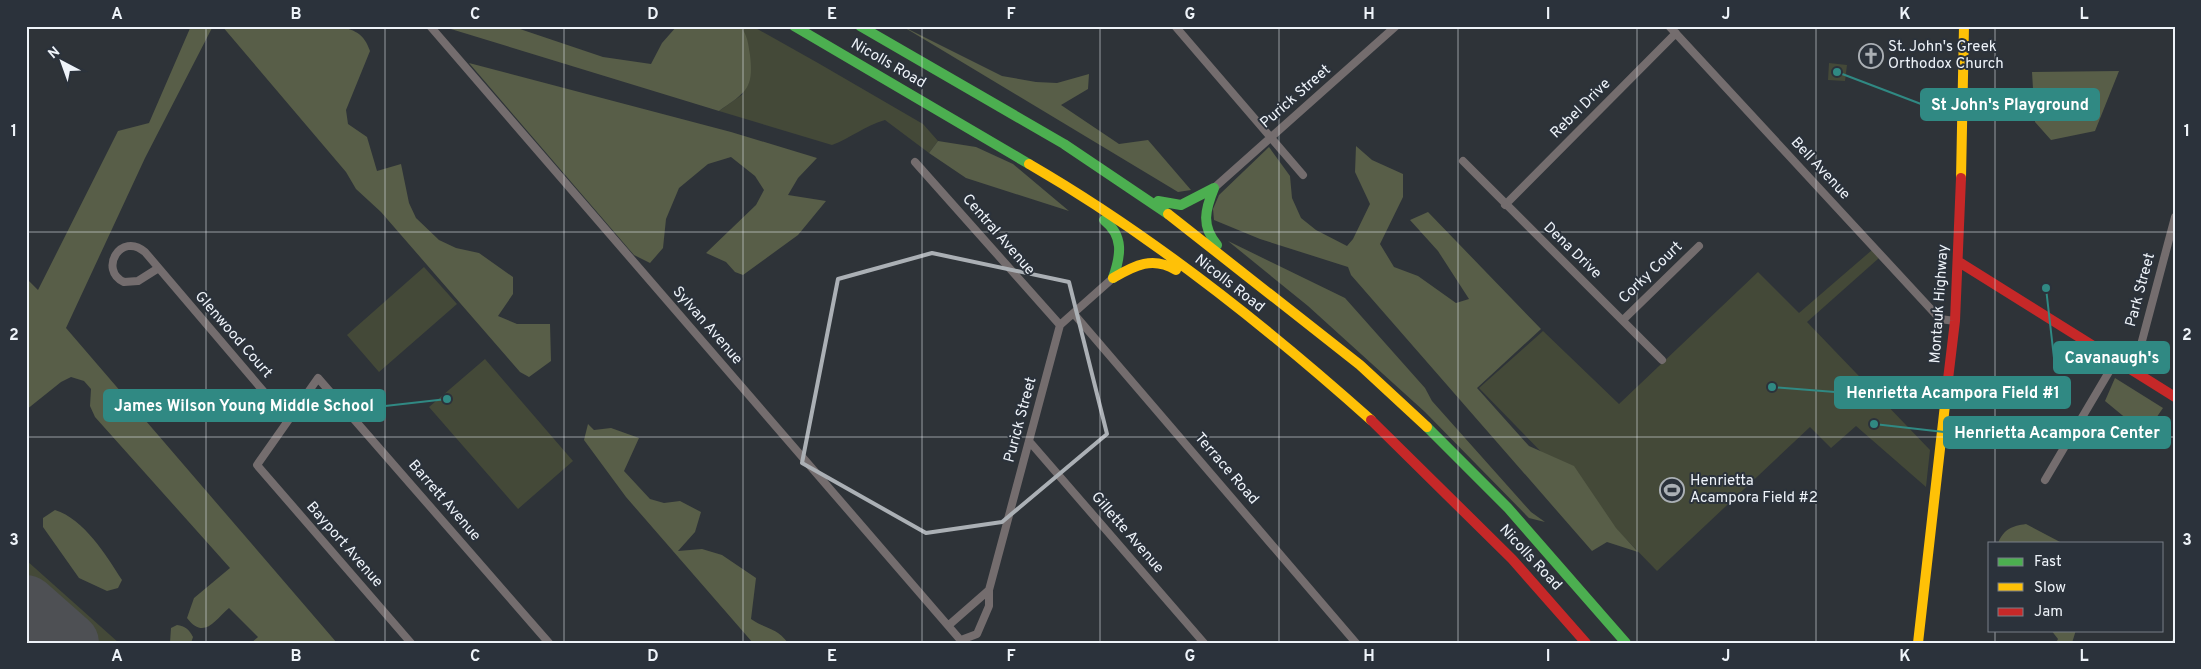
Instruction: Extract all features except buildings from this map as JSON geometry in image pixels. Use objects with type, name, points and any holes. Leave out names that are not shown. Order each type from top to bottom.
[{"type":"main road","name":"Nicolls Road","points":[[794,26],[1073,191],[1151,243],[1306,362],[1389,436],[1512,559],[1586,643]]},
{"type":"main road","name":"Nicolls Road","points":[[860,26],[1064,144],[1138,192],[1244,272],[1360,365],[1421,421],[1508,508],[1626,643]]},
{"type":"main road","name":"Montauk Highway","points":[[1918,643],[1955,321],[1959,262],[1964,26]]},
{"type":"main road","points":[[1138,192],[1173,206],[1186,204],[1214,188]]},
{"type":"main road","points":[[1214,188],[1203,216],[1204,226],[1210,238],[1244,272]]},
{"type":"main road","points":[[1073,191],[1085,206],[1111,224],[1120,237],[1121,256],[1113,278]]},
{"type":"main road","points":[[1113,278],[1134,266],[1149,262],[1166,263],[1195,284],[1204,284]]},
{"type":"main road","points":[[1959,262],[2175,397]]},
{"type":"street","name":"Sylvan Avenue","points":[[430,26],[962,642]]},
{"type":"street","points":[[1175,26],[1303,175]]},
{"type":"street","name":"Purick Street","points":[[1214,188],[1396,26]]},
{"type":"street","name":"Bell Avenue","points":[[1669,26],[1940,319],[1955,321]]},
{"type":"street","name":"Rebel Drive","points":[[1505,205],[1676,33]]},
{"type":"street","name":"Dena Drive","points":[[1463,161],[1662,360]]},
{"type":"street","name":"Central Avenue","points":[[915,162],[1060,325]]},
{"type":"street","name":"Park Street","points":[[2134,370],[2175,217]]},
{"type":"street","name":"Glenwood Court","points":[[157,269],[138,281],[124,282],[115,274],[112,262],[117,252],[127,246],[134,246],[144,252],[288,420]]},
{"type":"street","name":"Corky Court","points":[[1623,320],[1699,246]]},
{"type":"street","points":[[1060,325],[1113,278]]},
{"type":"street","name":"Terrace Road","points":[[1074,314],[1356,643]]},
{"type":"street","name":"Purick Street","points":[[962,642],[977,634],[989,606],[989,590],[1060,325]]},
{"type":"street","points":[[2045,480],[2116,360]]},
{"type":"street","name":"Barrett Avenue","points":[[288,420],[318,378],[549,643]]},
{"type":"street","name":"Bayport Avenue","points":[[288,420],[257,466],[411,643]]},
{"type":"street","name":"Gillette Avenue","points":[[1029,441],[1204,643]]},
{"type":"street","points":[[949,626],[989,590]]},
{"type":"highlighted area","points":[[932,253],[1069,282],[1107,434],[1002,522],[926,533],[802,463],[838,279]]},
{"type":"green space","points":[[191,26],[213,26],[145,158],[66,328],[337,643],[251,643],[258,637],[229,608],[209,626],[199,628],[193,624],[187,618],[194,598],[230,568],[95,417],[90,406],[91,389],[84,381],[71,377],[61,382],[26,410],[26,278],[38,290],[118,131],[149,123]]},
{"type":"green space","points":[[222,26],[339,26],[351,30],[362,37],[370,51],[346,110],[348,124],[367,137],[377,171],[401,164],[409,203],[416,218],[439,240],[456,248],[479,253],[513,277],[513,294],[498,316],[517,324],[550,324],[551,361],[529,377],[520,372],[381,212],[356,189],[346,172]]},
{"type":"green space","points":[[441,26],[511,26],[603,57],[651,64],[662,43],[677,26],[740,26],[745,33],[748,43],[751,75],[749,83],[742,94],[719,111]]},
{"type":"green space","points":[[733,26],[752,26],[818,63],[923,124],[938,141],[929,153],[885,120],[832,145],[719,111],[743,94]]},
{"type":"green space","points":[[902,26],[1002,76],[1036,82],[1057,83],[1089,74],[1088,89],[1061,105],[1119,144],[1148,140],[1191,190],[1178,192]]},
{"type":"green space","points":[[469,63],[731,132],[817,158],[798,178],[788,195],[826,201],[798,235],[743,275],[735,272],[726,262],[706,253],[756,205],[764,190],[755,176],[731,157],[708,164],[679,188],[666,219],[663,248],[650,263],[634,255]]},
{"type":"green space","points":[[1829,63],[1847,65],[1845,81],[1828,80]]},
{"type":"green space","points":[[2119,71],[2095,131],[2051,140],[2035,122],[2032,72]]},
{"type":"green space","points":[[938,141],[976,147],[1013,164],[1069,211],[966,178],[929,153]]},
{"type":"green space","points":[[1356,146],[1372,160],[1403,174],[1403,197],[1380,244],[1394,267],[1418,276],[1456,303],[1469,299],[1438,251],[1410,220],[1428,212],[1541,329],[1477,388],[1529,446],[1574,466],[1616,528],[1638,552],[1607,542],[1592,551],[1351,275],[1348,267],[1260,239],[1214,220],[1213,209],[1219,195],[1269,147],[1290,176],[1292,198],[1301,218],[1316,230],[1347,246],[1353,239],[1370,204],[1355,172]]},
{"type":"green space","points":[[1228,241],[1345,298],[1425,388],[1432,401],[1531,512],[1545,522],[1529,518],[1425,412],[1308,306]]},
{"type":"green space","points":[[1872,250],[1879,258],[1807,322],[1930,450],[1926,487],[1856,426],[1831,448],[1810,427],[1657,571],[1479,388],[1543,331],[1619,404],[1758,272],[1799,313]]},
{"type":"green space","points":[[424,267],[457,304],[379,372],[347,335]]},
{"type":"green space","points":[[485,359],[573,461],[518,509],[429,407]]},
{"type":"green space","points":[[2115,378],[2163,408],[2145,434],[2105,401]]},
{"type":"green space","points":[[588,424],[594,430],[611,428],[639,438],[624,471],[650,499],[664,503],[680,501],[701,512],[695,532],[678,551],[702,549],[722,555],[756,578],[751,619],[775,631],[788,643],[753,643],[626,497],[584,440]]},
{"type":"green space","points":[[55,510],[75,521],[93,539],[122,580],[118,588],[107,591],[79,578],[43,527],[43,518]]},
{"type":"green space","points":[[2026,524],[2060,542],[1999,542],[2003,534],[2017,526]]},
{"type":"green space","points":[[26,560],[119,643],[26,643]]},
{"type":"green space","points":[[177,625],[185,627],[190,632],[193,637],[191,643],[170,643],[171,628]]},
{"type":"green space","points":[[2053,632],[2075,632],[2072,643],[2056,643],[2058,639]]},
{"type":"runway","points":[[26,605],[69,643]]},
{"type":"traffic: fast","points":[[794,26],[1029,164]]},
{"type":"traffic: fast","points":[[860,26],[1064,144],[1168,214]]},
{"type":"traffic: fast","points":[[1214,188],[1208,204],[1206,218],[1209,231],[1217,245]]},
{"type":"traffic: fast","points":[[1158,201],[1181,205],[1214,188]]},
{"type":"traffic: fast","points":[[1104,220],[1118,239],[1119,254],[1113,278]]},
{"type":"traffic: fast","points":[[1427,427],[1508,508],[1626,643]]},
{"type":"traffic: slow","points":[[1961,178],[1964,26]]},
{"type":"traffic: slow","points":[[1029,164],[1119,220],[1206,283],[1291,351],[1371,420]]},
{"type":"traffic: slow","points":[[1168,214],[1360,365],[1427,427]]},
{"type":"traffic: slow","points":[[1113,278],[1129,269],[1144,264],[1160,264],[1176,270]]},
{"type":"traffic: slow","points":[[1918,643],[1946,396]]},
{"type":"traffic: jam","points":[[1946,396],[1955,321],[1961,178]]},
{"type":"traffic: jam","points":[[1959,262],[2175,397]]},
{"type":"traffic: jam","points":[[1371,420],[1512,559],[1586,643]]},
{"type":"place","name":"St. John's Greek Orthodox Church","points":[[1871,56]]},
{"type":"place","name":"St John's Playground","points":[[1837,72]]},
{"type":"place","name":"Cavanaugh's","points":[[2046,288]]},
{"type":"place","name":"Henrietta Acampora Field #1","points":[[1772,387]]},
{"type":"place","name":"James Wilson Young Middle School","points":[[447,399]]},
{"type":"place","name":"Henrietta Acampora Center","points":[[1874,424]]},
{"type":"place","name":"Henrietta Acampora Field #2","points":[[1672,490]]}]
